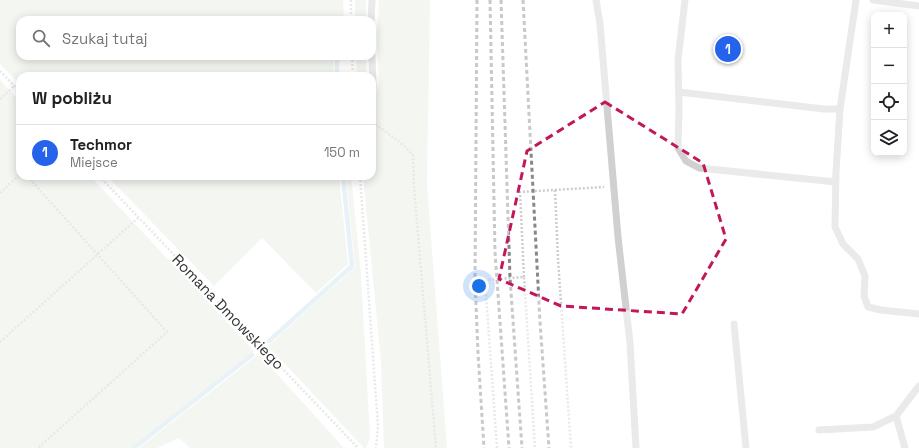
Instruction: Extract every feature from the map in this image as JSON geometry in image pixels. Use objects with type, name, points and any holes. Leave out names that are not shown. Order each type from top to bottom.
[{"type":"lane","points":[[371,16],[372,0]]},
{"type":"lane","points":[[596,0],[600,24],[614,187],[630,343],[636,448]]},
{"type":"lane","points":[[685,0],[678,60],[678,148],[686,161],[699,168],[836,182]]},
{"type":"lane","points":[[856,0],[840,109],[835,228],[843,244],[858,259],[863,270],[865,276],[864,296],[868,307],[881,310],[919,314]]},
{"type":"lane","points":[[873,0],[919,6]]},
{"type":"lane","points":[[372,60],[372,72]]},
{"type":"lane","points":[[679,92],[824,109],[840,109]]},
{"type":"lane","points":[[734,324],[746,448]]},
{"type":"lane","points":[[819,430],[873,427],[896,416],[919,386]]},
{"type":"lane","points":[[896,416],[906,448]]},
{"type":"path","points":[[351,0],[351,16]]},
{"type":"path","points":[[352,60],[353,72]]},
{"type":"path","points":[[0,71],[14,86],[0,98]]},
{"type":"path","points":[[376,125],[400,142],[413,155],[418,245],[436,448]]},
{"type":"path","points":[[0,193],[16,178]]},
{"type":"path","points":[[31,180],[167,332],[38,448]]},
{"type":"path","name":"Romana Dmowskiego","points":[[103,180],[358,448]]},
{"type":"path","points":[[360,180],[378,426],[376,448]]},
{"type":"path","points":[[535,448],[520,192],[614,187]]},
{"type":"path","points":[[556,190],[558,259],[571,448]]},
{"type":"path","points":[[0,342],[138,218]]},
{"type":"path","points":[[497,448],[485,280],[524,277]]},
{"type":"highlighted area","points":[[605,102],[703,163],[726,239],[682,314],[561,306],[499,279],[527,151]]},
{"type":"shaded area","points":[[0,0],[343,0],[344,16],[16,16],[16,60],[334,60],[333,72],[16,72],[16,80],[0,64]]},
{"type":"shaded area","points":[[355,0],[366,0],[366,16],[355,16]]},
{"type":"shaded area","points":[[379,0],[430,0],[427,184],[447,448],[384,448],[381,362],[363,180],[376,180],[376,93],[379,84],[377,41]]},
{"type":"shaded area","points":[[356,60],[366,60],[367,72],[357,72]]},
{"type":"shaded area","points":[[0,80],[16,98],[16,180],[94,180],[254,351],[131,448],[0,448]]},
{"type":"shaded area","points":[[111,180],[339,180],[348,264],[316,293],[262,238],[214,286]]},
{"type":"shaded area","points":[[346,180],[351,180],[361,274],[370,438],[366,448],[364,448],[268,346],[355,267]]},
{"type":"shaded area","points":[[259,354],[344,448],[190,448],[179,438],[157,448],[139,448]]},
{"type":"waterway","points":[[337,60],[337,72]]},
{"type":"waterway","points":[[269,341],[352,266],[343,180]]},
{"type":"waterway","points":[[134,448],[252,355]]},
{"type":"railway","points":[[477,0],[475,280],[484,448]]},
{"type":"railway","points":[[490,0],[495,252],[509,448]]},
{"type":"railway","points":[[501,0],[510,278],[522,448]]},
{"type":"railway","points":[[523,0],[540,322],[549,448]]},
{"type":"place","name":"Techmor","points":[[728,49]]}]
